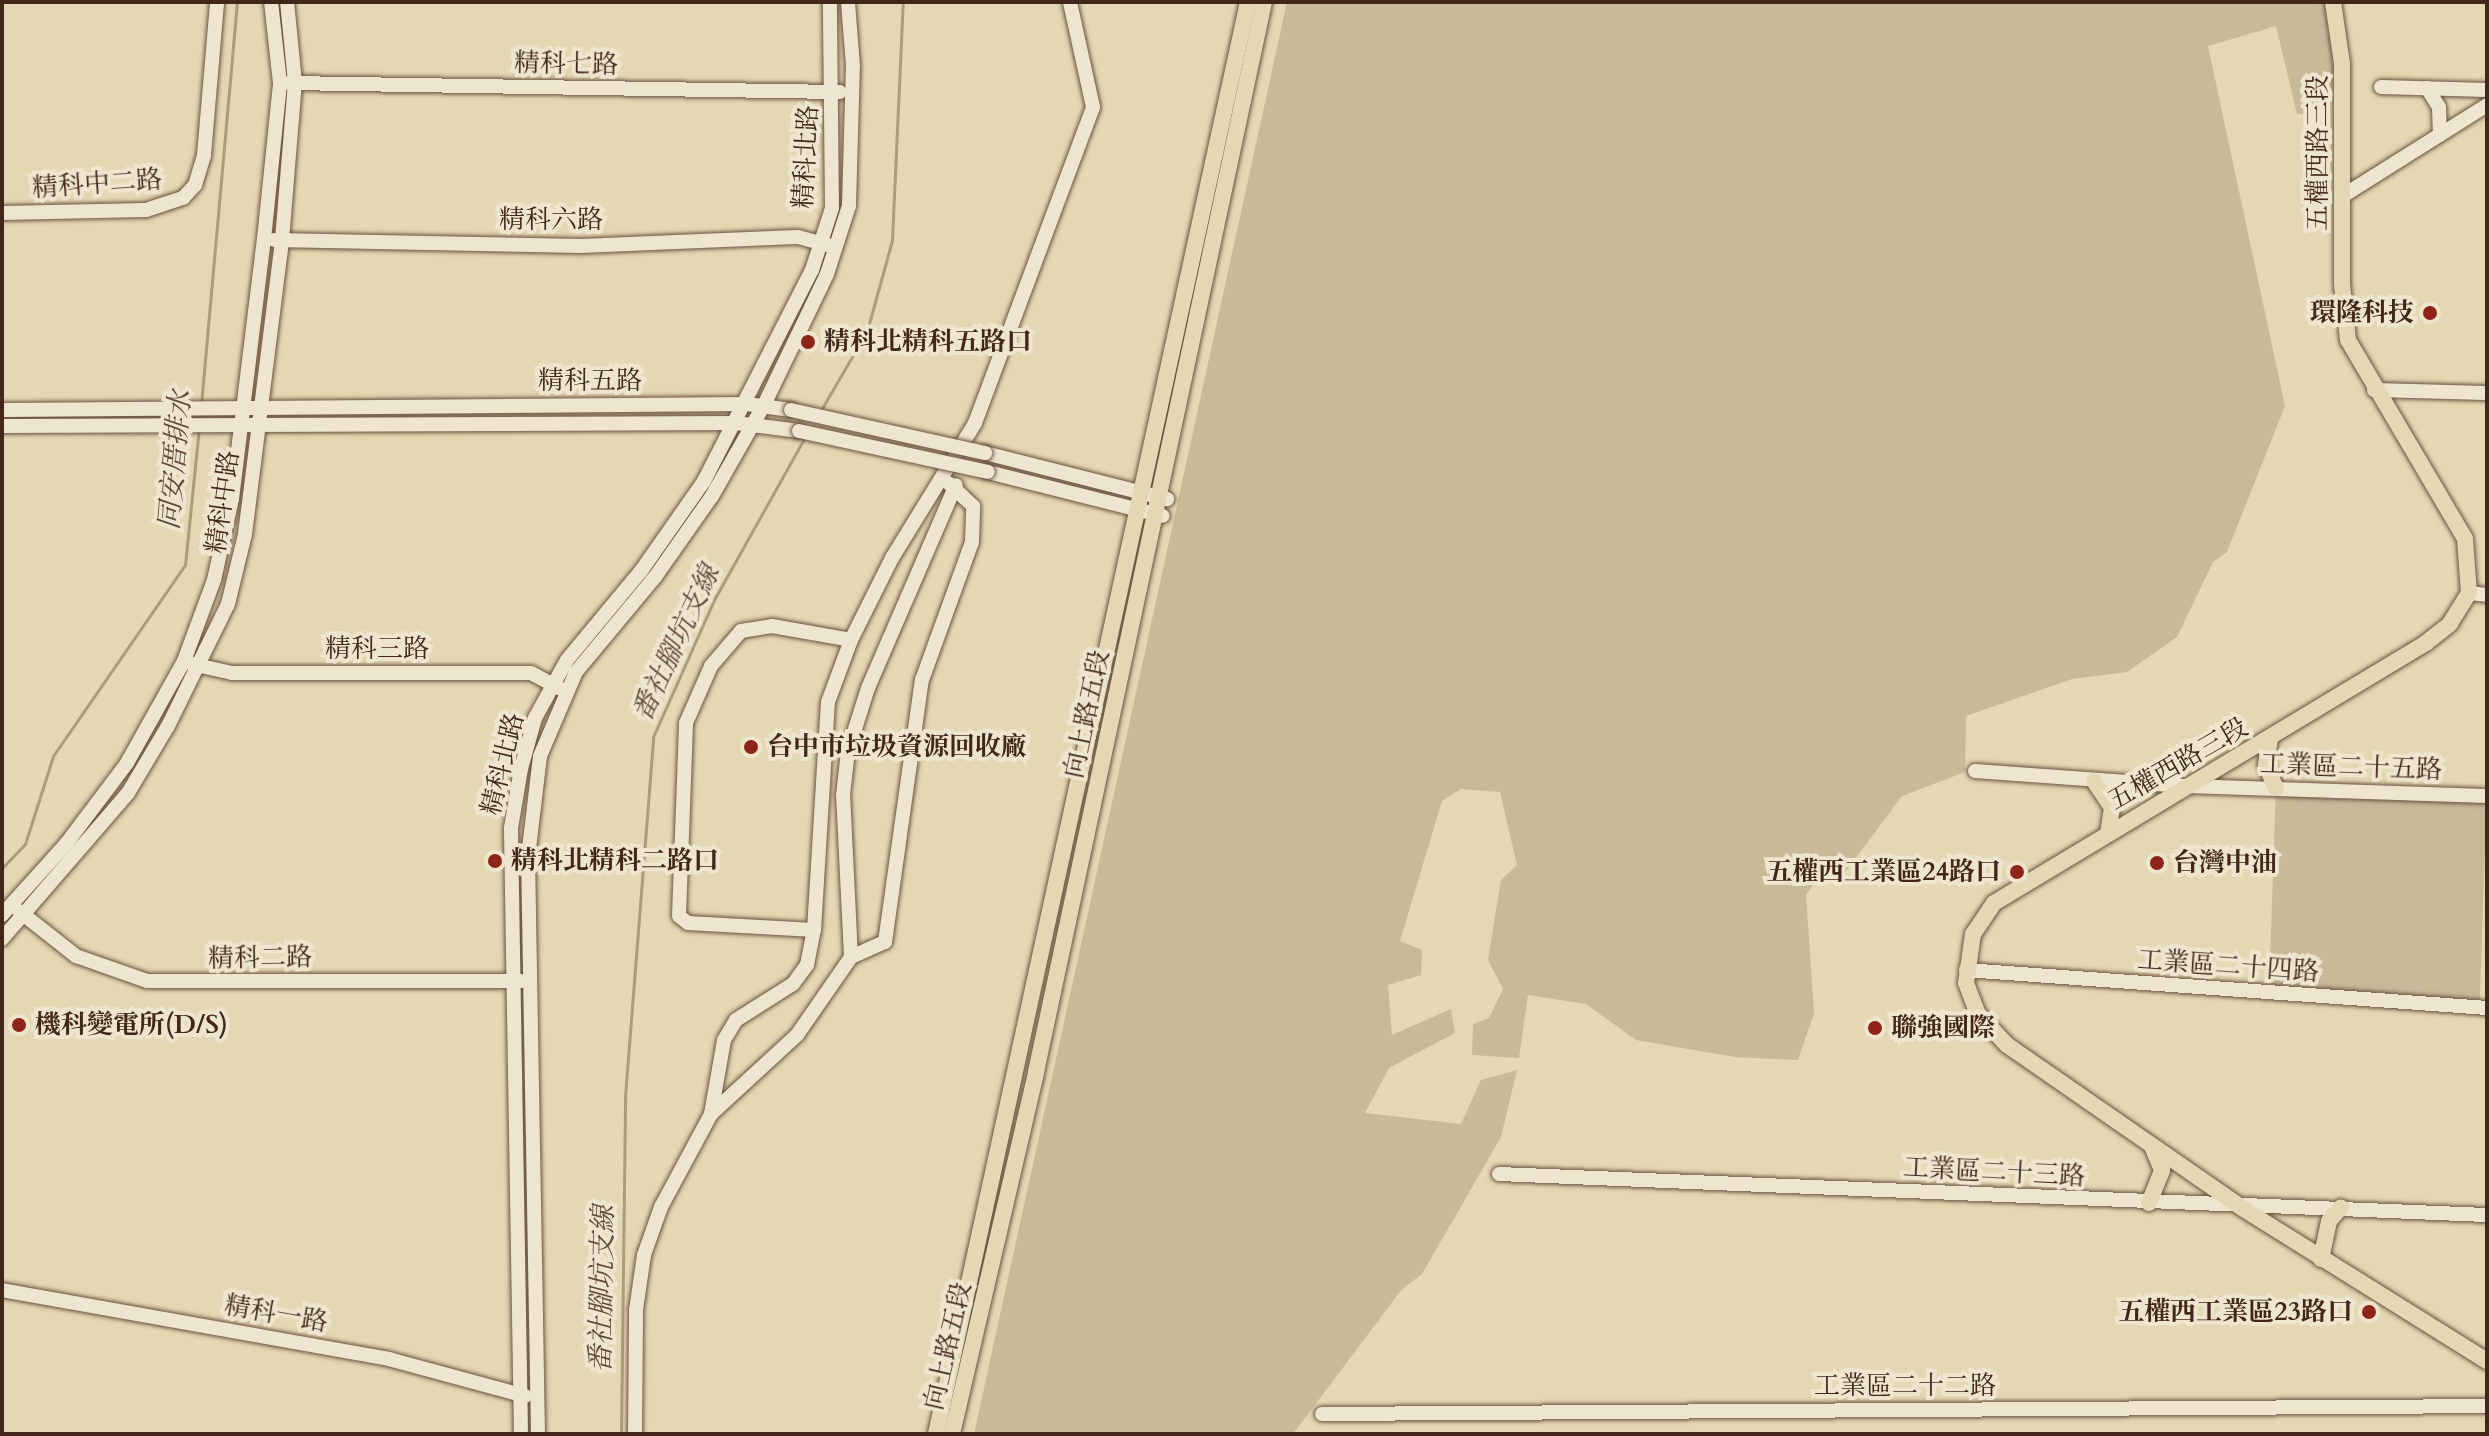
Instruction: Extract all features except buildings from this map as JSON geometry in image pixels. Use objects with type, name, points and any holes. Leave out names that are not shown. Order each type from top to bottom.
[{"type":"main road","name":"向上路五段","points":[[936,1434],[1248,2]]},
{"type":"main road","name":"向上路五段","points":[[952,1434],[1161,507],[1264,2]]},
{"type":"main road","name":"五權西路三段","points":[[2333,2],[2342,64],[2341,197],[2344,319],[2348,340],[2374,390],[2465,539],[2469,593],[2450,624],[2426,643],[1994,903],[1973,934],[1966,970],[1973,1005],[1987,1028],[2242,1208],[2487,1361]]},
{"type":"main road","points":[[2270,739],[2266,765],[2276,788]]},
{"type":"main road","points":[[2094,781],[2110,799],[2108,832]]},
{"type":"main road","points":[[2149,1203],[2162,1170],[2151,1146]]},
{"type":"main road","points":[[2321,1259],[2329,1221],[2341,1207]]},
{"type":"street","name":"精科中二路","points":[[2,213],[146,210],[183,198],[195,185],[204,155],[217,2]]},
{"type":"street","name":"精科中路","points":[[192,663],[232,499],[287,83],[271,2]]},
{"type":"street","name":"精科中路","points":[[2,939],[13,912],[108,791],[192,663],[238,571],[282,240],[287,2]]},
{"type":"street","name":"精科北路","points":[[521,1434],[522,981],[532,794],[560,688],[576,647],[686,509],[747,404],[812,270],[832,208],[830,2]]},
{"type":"street","name":"精科北路","points":[[560,688],[681,544],[764,405],[836,246],[849,206],[852,92],[848,2]]},
{"type":"street","points":[[635,1434],[636,1310],[644,1255],[661,1207],[711,1114],[724,1040],[736,1020],[793,984],[807,965],[814,930],[828,702],[851,640],[937,482],[982,410],[1093,107],[1070,2]]},
{"type":"street","name":"精科七路","points":[[287,83],[852,92]]},
{"type":"street","points":[[2381,87],[2487,90]]},
{"type":"street","points":[[2427,88],[2439,107],[2440,135]]},
{"type":"street","points":[[2341,197],[2487,105]]},
{"type":"street","name":"精科六路","points":[[264,239],[581,246],[798,237],[836,246]]},
{"type":"street","points":[[2374,390],[2487,393]]},
{"type":"street","name":"精科五路","points":[[2,410],[245,405],[764,405],[985,453],[1140,498],[1161,507]]},
{"type":"street","name":"精科五路","points":[[2,426],[736,423],[799,431],[988,472],[1140,498]]},
{"type":"street","points":[[711,1114],[797,1035],[851,957],[885,942],[922,680],[972,542],[973,506],[956,485],[937,482]]},
{"type":"street","points":[[851,957],[843,795],[848,751],[868,688],[956,485]]},
{"type":"street","points":[[2469,593],[2487,595]]},
{"type":"street","points":[[814,930],[688,923],[679,916],[686,723],[711,666],[741,631],[772,626],[851,640]]},
{"type":"street","name":"精科三路","points":[[192,663],[232,673],[531,673],[560,688]]},
{"type":"street","name":"工業區二十五路","points":[[1975,771],[2186,786],[2487,796]]},
{"type":"street","name":"精科二路","points":[[13,912],[76,956],[147,981],[522,981]]},
{"type":"street","name":"工業區二十四路","points":[[1966,970],[2487,1008]]},
{"type":"street","name":"精科北路","points":[[522,981],[538,1434]]},
{"type":"street","name":"工業區二十三路","points":[[1499,1174],[2242,1208],[2341,1207],[2487,1215]]},
{"type":"street","name":"精科一路","points":[[2,1290],[389,1359],[519,1396],[538,1396]]},
{"type":"street","name":"工業區二十二路","points":[[1322,1414],[2487,1406]]},
{"type":"shaded area","points":[[1287,2],[2329,2],[2337,40],[2330,111],[2297,114],[2276,26],[2208,46],[2285,406],[2227,552],[2213,562],[2177,637],[2127,672],[2072,679],[1966,716],[1965,772],[1902,796],[1843,875],[1820,874],[1806,895],[1814,1013],[1798,1060],[1735,1057],[1636,1040],[1586,1004],[1528,995],[1519,1058],[1472,1055],[1473,1024],[1489,1018],[1503,989],[1488,960],[1501,880],[1517,865],[1500,792],[1461,789],[1442,801],[1400,941],[1422,950],[1421,975],[1388,985],[1392,1035],[1451,1009],[1455,1033],[1389,1068],[1365,1113],[1461,1124],[1481,1080],[1517,1070],[1501,1137],[1422,1274],[1402,1289],[1293,1434],[974,1434]]},
{"type":"shaded area","points":[[2276,788],[2487,795],[2480,1000],[2269,993]]},
{"type":"waterway","name":"同安厝排水","points":[[201,405],[237,2]]},
{"type":"waterway","name":"番社腳坑支線","points":[[821,410],[867,331],[892,240],[903,2]]},
{"type":"waterway","name":"同安厝排水","points":[[2,868],[25,844],[53,756],[185,565],[199,428]]},
{"type":"waterway","name":"番社腳坑支線","points":[[621,1434],[625,1096],[653,737],[715,598],[805,437]]},
{"type":"place","name":"環隆科技","points":[[2430,313]]},
{"type":"place","name":"精科北精科五路口","points":[[808,342]]},
{"type":"place","name":"台中市垃圾資源回收廠","points":[[751,747]]},
{"type":"place","name":"精科北精科二路口","points":[[495,861]]},
{"type":"place","name":"台灣中油","points":[[2157,863]]},
{"type":"place","name":"五權西工業區24路口","points":[[2017,872]]},
{"type":"place","name":"機科變電所(D/S)","points":[[19,1025]]},
{"type":"place","name":"聯強國際","points":[[1875,1028]]},
{"type":"place","name":"五權西工業區23路口","points":[[2369,1312]]}]
